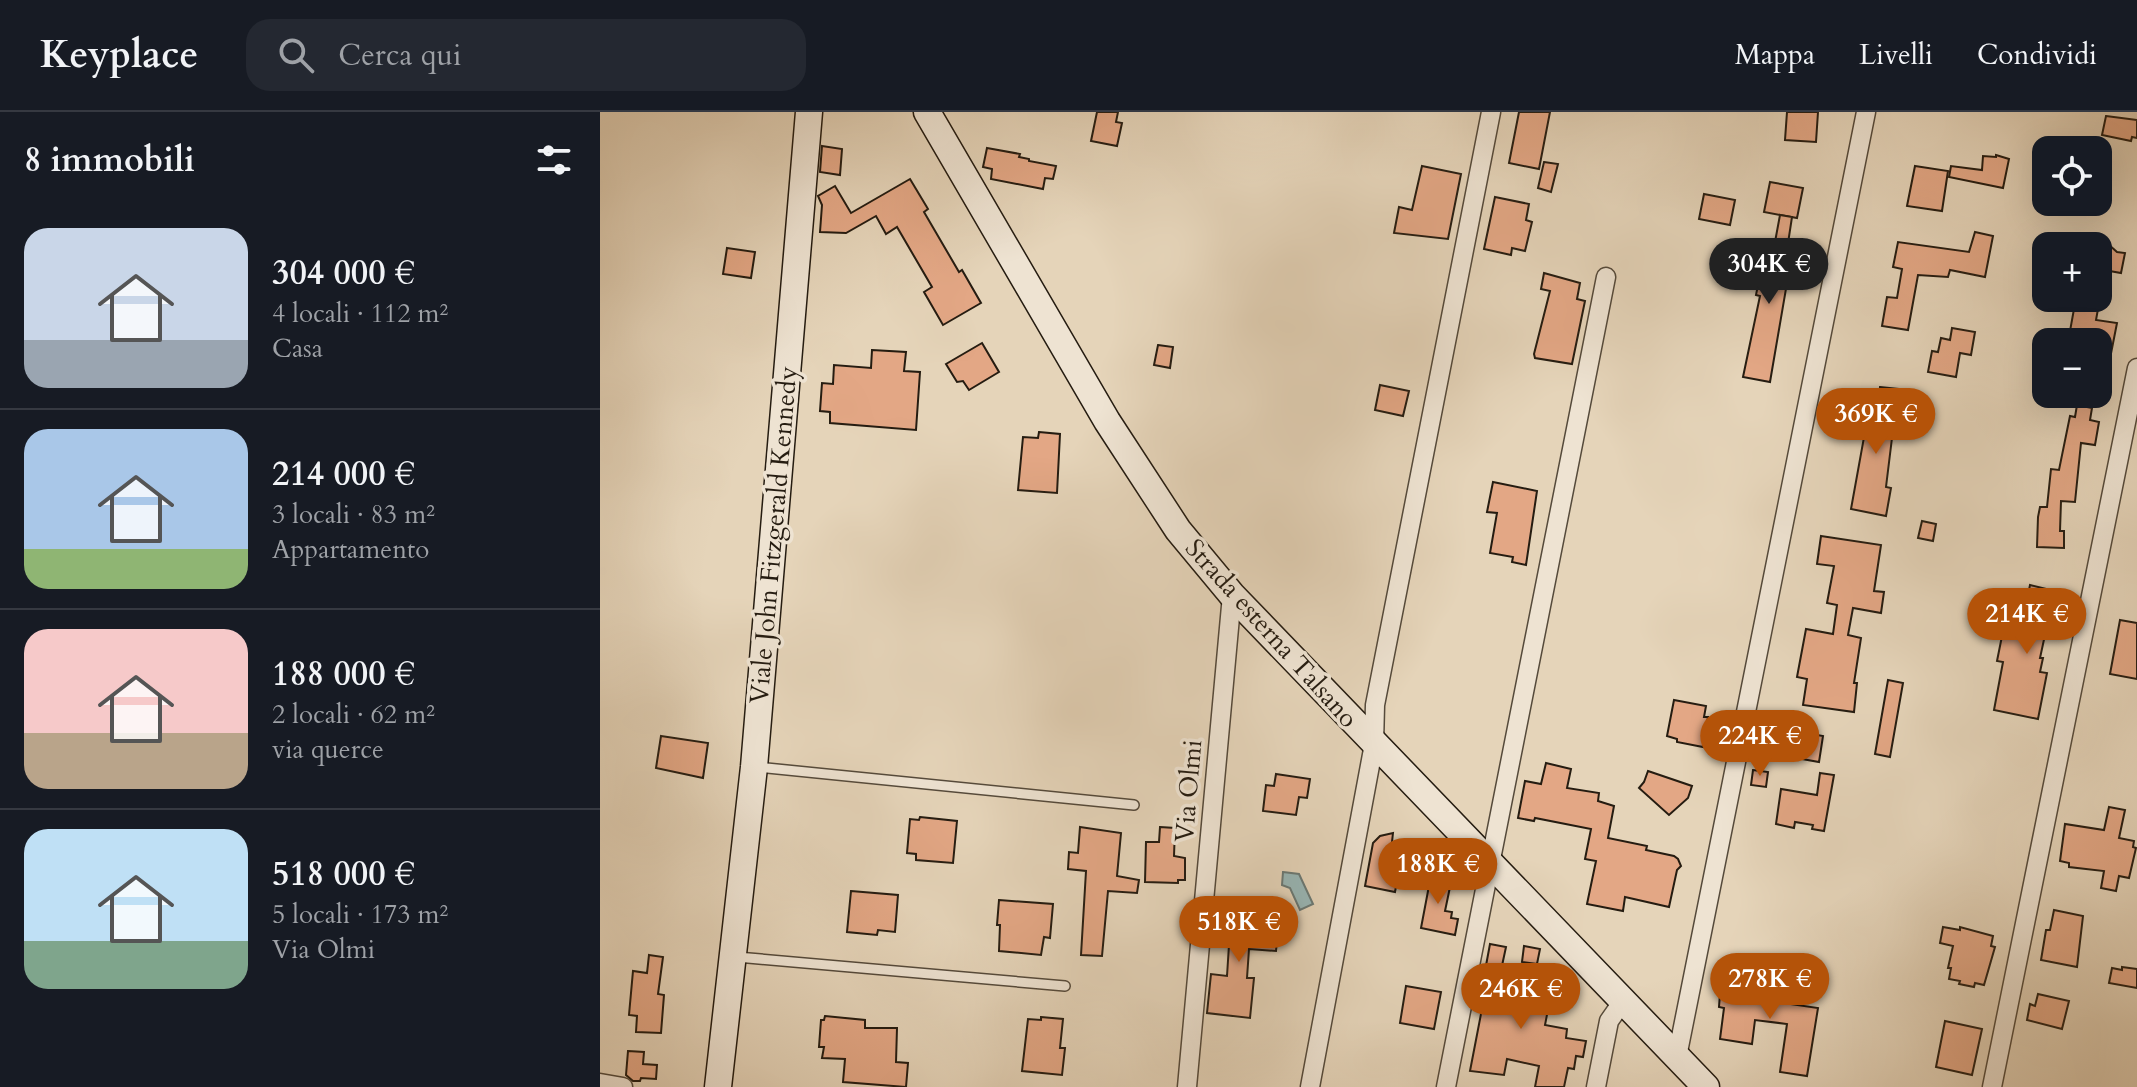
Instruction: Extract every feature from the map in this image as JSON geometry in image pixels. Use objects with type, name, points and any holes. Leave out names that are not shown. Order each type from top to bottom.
[{"type":"street","name":"Viale John Fitzgerald Kennedy","points":[[718,1087],[754,767],[809,112]]},
{"type":"street","name":"Strada esterna Talsano","points":[[927,112],[1107,421],[1178,530],[1232,595],[1706,1087]]},
{"type":"street","points":[[1310,1087],[1374,744],[1375,705],[1491,112]]},
{"type":"street","points":[[1677,1057],[1866,112]]},
{"type":"street","points":[[1446,1087],[1606,277]]},
{"type":"street","points":[[1992,1087],[2137,368]]},
{"type":"street","name":"Via Olmi","points":[[1187,1087],[1232,595]]},
{"type":"street","points":[[1596,1087],[1609,1021],[1623,1001]]},
{"type":"street","points":[[600,1083],[623,1087]]},
{"type":"lane","points":[[754,767],[1134,805]]},
{"type":"lane","points":[[733,957],[1065,986]]},
{"type":"water","points":[[1283,872],[1299,874],[1313,904],[1300,910],[1290,888],[1282,885]]},
{"type":"building","points":[[1097,112],[1118,112],[1116,122],[1122,123],[1117,146],[1091,141]]},
{"type":"building","points":[[1519,112],[1550,112],[1539,169],[1509,163]]},
{"type":"building","points":[[1787,112],[1818,112],[1816,142],[1785,140]]},
{"type":"building","points":[[2106,116],[2137,120],[2137,138],[2132,137],[2131,141],[2102,135]]},
{"type":"building","points":[[822,146],[842,149],[840,175],[820,172]]},
{"type":"building","points":[[987,148],[1020,154],[1019,157],[1029,161],[1056,166],[1053,179],[1045,178],[1043,189],[991,179],[992,169],[983,167]]},
{"type":"building","points":[[1996,155],[2009,159],[2003,188],[1949,177],[1951,166],[1982,170],[1983,156]]},
{"type":"building","points":[[1544,162],[1558,164],[1551,192],[1538,188]]},
{"type":"building","points":[[1422,166],[1461,174],[1448,239],[1394,233],[1399,207],[1412,210]]},
{"type":"building","points":[[1915,166],[1948,171],[1942,211],[1907,206]]},
{"type":"building","points":[[910,179],[928,209],[924,212],[981,303],[943,325],[924,292],[932,287],[897,227],[886,234],[876,216],[846,233],[820,232],[822,205],[818,196],[835,186],[851,213]]},
{"type":"building","points":[[1770,182],[1803,188],[1797,218],[1764,212]]},
{"type":"building","points":[[1704,194],[1735,200],[1730,225],[1699,219]]},
{"type":"building","points":[[1495,197],[1529,204],[1526,220],[1532,222],[1525,251],[1512,248],[1511,255],[1484,249]]},
{"type":"building","points":[[1780,215],[1792,217],[1783,276],[1788,277],[1770,382],[1743,377],[1760,296],[1756,295],[1767,240],[1775,242]]},
{"type":"building","points":[[1975,232],[1993,236],[1985,277],[1950,270],[1948,277],[1918,275],[1908,330],[1882,326],[1887,297],[1897,298],[1902,269],[1893,267],[1898,242],[1969,252]]},
{"type":"building","points":[[727,248],[755,252],[751,278],[723,274]]},
{"type":"building","points":[[2112,248],[2125,253],[2121,273],[2112,271]]},
{"type":"building","points":[[1544,273],[1580,283],[1577,299],[1585,301],[1572,364],[1535,358],[1550,291],[1541,289]]},
{"type":"building","points":[[2073,312],[2097,312],[2096,320],[2117,323],[2112,348],[2112,328],[2071,328]]},
{"type":"building","points":[[1952,328],[1975,332],[1971,355],[1960,353],[1956,377],[1928,372],[1932,351],[1938,352],[1941,338],[1950,340]]},
{"type":"building","points":[[982,343],[999,372],[969,390],[963,381],[957,382],[946,364]]},
{"type":"building","points":[[1158,345],[1173,347],[1170,368],[1154,365]]},
{"type":"building","points":[[872,350],[906,352],[904,371],[920,372],[916,430],[830,423],[830,412],[820,411],[822,383],[833,384],[834,365],[871,368]]},
{"type":"building","points":[[1380,385],[1409,391],[1403,416],[1375,410]]},
{"type":"building","points":[[1880,387],[1898,389],[1886,487],[1891,488],[1886,516],[1851,509],[1870,404],[1878,405]]},
{"type":"building","points":[[2076,408],[2092,408],[2090,420],[2099,422],[2095,445],[2081,443],[2075,502],[2061,501],[2060,531],[2064,531],[2064,548],[2037,547],[2038,517],[2040,507],[2047,507],[2051,469],[2059,470],[2070,416],[2075,417]]},
{"type":"building","points":[[1039,432],[1060,434],[1057,493],[1018,490],[1023,437],[1038,438]]},
{"type":"building","points":[[1493,482],[1537,491],[1526,565],[1512,562],[1513,557],[1490,553],[1497,513],[1487,512]]},
{"type":"building","points":[[1922,521],[1936,524],[1933,541],[1918,538]]},
{"type":"building","points":[[1821,536],[1881,545],[1874,591],[1884,592],[1881,613],[1853,608],[1848,635],[1861,638],[1854,683],[1857,683],[1854,712],[1803,705],[1807,679],[1797,677],[1806,629],[1833,634],[1837,605],[1827,603],[1834,566],[1817,564]]},
{"type":"building","points":[[2030,585],[2063,593],[2056,623],[2048,621],[2040,658],[2043,658],[2040,672],[2047,673],[2038,719],[1994,710],[2003,662],[1997,661],[2003,631],[2020,635]]},
{"type":"building","points":[[2120,620],[2137,623],[2137,679],[2110,674]]},
{"type":"building","points":[[1888,680],[1903,683],[1890,757],[1875,754]]},
{"type":"building","points":[[1674,700],[1706,706],[1704,717],[1708,717],[1703,747],[1677,742],[1677,739],[1667,736]]},
{"type":"building","points":[[1789,730],[1823,736],[1819,762],[1785,756]]},
{"type":"building","points":[[661,736],[708,743],[703,778],[656,768]]},
{"type":"building","points":[[1546,763],[1571,769],[1567,788],[1599,793],[1598,801],[1614,806],[1608,838],[1647,846],[1646,850],[1678,859],[1681,866],[1677,870],[1669,907],[1625,897],[1623,911],[1587,904],[1596,861],[1585,859],[1591,829],[1535,818],[1534,821],[1518,818],[1525,781],[1541,784]]},
{"type":"building","points":[[1753,770],[1768,772],[1766,787],[1751,785]]},
{"type":"building","points":[[1648,771],[1692,786],[1688,798],[1669,815],[1639,788]]},
{"type":"building","points":[[1820,773],[1834,775],[1824,831],[1812,829],[1813,825],[1795,822],[1794,828],[1776,824],[1781,789],[1817,795]]},
{"type":"building","points":[[1276,774],[1310,779],[1307,798],[1299,797],[1296,815],[1263,811],[1266,785],[1274,786]]},
{"type":"building","points":[[2109,807],[2125,810],[2119,838],[2134,841],[2133,847],[2136,848],[2129,878],[2119,876],[2116,891],[2101,888],[2104,871],[2069,867],[2069,863],[2060,861],[2065,824],[2104,830]]},
{"type":"building","points":[[920,817],[957,821],[953,863],[916,860],[916,854],[907,853],[910,819],[919,820]]},
{"type":"building","points":[[1080,827],[1121,833],[1117,876],[1139,880],[1137,893],[1108,891],[1102,956],[1081,955],[1086,871],[1068,869],[1069,852],[1078,853]]},
{"type":"building","points":[[1160,827],[1175,828],[1174,856],[1185,858],[1185,880],[1178,880],[1178,883],[1145,882],[1146,842],[1159,842]]},
{"type":"building","points":[[1393,833],[1392,842],[1404,844],[1395,892],[1365,886],[1373,843],[1380,836]]},
{"type":"building","points":[[1432,870],[1448,873],[1445,885],[1450,887],[1445,911],[1452,912],[1451,918],[1458,919],[1455,935],[1421,928]]},
{"type":"building","points":[[851,891],[898,895],[895,932],[878,930],[877,935],[847,932]]},
{"type":"building","points":[[999,900],[1053,904],[1050,938],[1044,937],[1041,955],[999,951]]},
{"type":"building","points":[[2054,910],[2083,916],[2077,967],[2041,960],[2046,930],[2050,930]]},
{"type":"building","points":[[1238,911],[1262,913],[1261,925],[1272,925],[1271,930],[1278,930],[1276,951],[1249,949],[1247,978],[1254,978],[1250,1018],[1207,1013],[1211,974],[1227,976],[1229,945],[1216,944],[1217,928],[1225,929],[1226,922],[1237,923]]},
{"type":"building","points":[[1943,927],[1960,930],[1960,927],[1993,936],[1991,946],[1995,947],[1984,985],[1975,983],[1974,987],[1949,979],[1953,946],[1940,943]]},
{"type":"building","points":[[1490,944],[1506,947],[1497,989],[1534,996],[1535,991],[1551,994],[1545,1025],[1567,1029],[1566,1038],[1586,1041],[1583,1057],[1576,1056],[1574,1069],[1568,1068],[1564,1087],[1535,1087],[1539,1066],[1507,1059],[1504,1075],[1470,1071],[1486,988],[1482,987]]},
{"type":"building","points":[[1524,946],[1540,949],[1537,964],[1522,962]]},
{"type":"building","points":[[649,955],[663,957],[658,994],[664,995],[661,1033],[636,1032],[637,1016],[629,1015],[633,971],[647,973]]},
{"type":"building","points":[[2122,967],[2137,969],[2137,988],[2109,983],[2112,968],[2122,970]]},
{"type":"building","points":[[1738,980],[1792,989],[1790,1004],[1818,1008],[1807,1076],[1780,1072],[1787,1024],[1755,1020],[1752,1044],[1720,1039],[1724,1008],[1719,1007],[1720,994],[1735,996]]},
{"type":"building","points":[[1406,986],[1441,992],[1434,1029],[1400,1023]]},
{"type":"building","points":[[2038,994],[2069,1001],[2062,1029],[2027,1020],[2030,1004],[2035,1006]]},
{"type":"building","points":[[825,1016],[865,1020],[865,1028],[897,1028],[896,1062],[908,1063],[906,1087],[843,1082],[845,1059],[822,1058],[824,1047],[819,1047],[821,1020]]},
{"type":"building","points":[[1041,1017],[1063,1019],[1060,1048],[1065,1048],[1062,1075],[1022,1071],[1028,1019],[1041,1020]]},
{"type":"building","points":[[1945,1021],[1982,1029],[1972,1075],[1936,1067]]},
{"type":"building","points":[[628,1051],[644,1052],[643,1064],[657,1065],[656,1079],[633,1081],[626,1075]]}]
